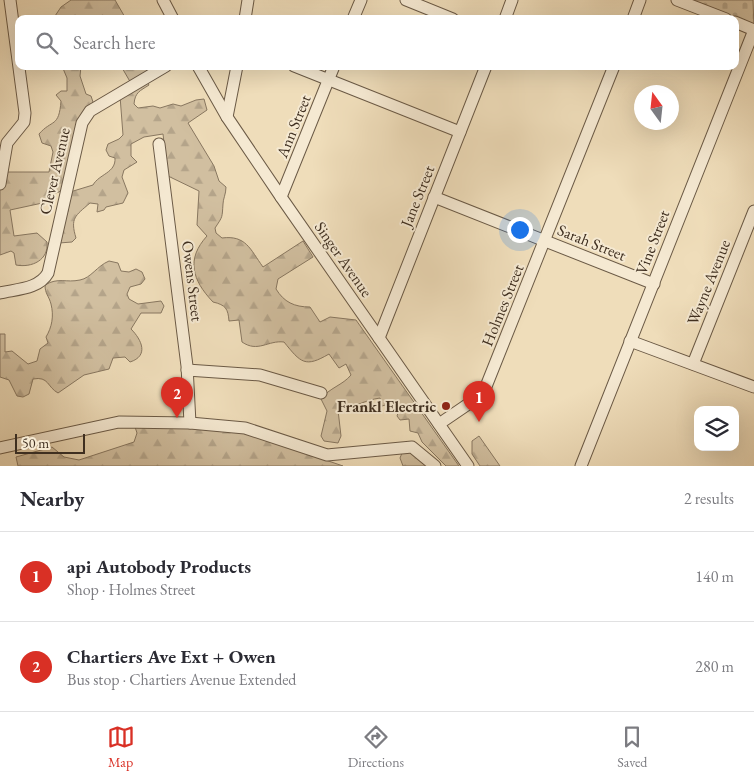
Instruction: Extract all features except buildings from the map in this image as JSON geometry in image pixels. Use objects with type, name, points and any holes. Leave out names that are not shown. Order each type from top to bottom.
[{"type":"street","points":[[10,0],[15,38]]},
{"type":"street","points":[[163,0],[171,15]]},
{"type":"street","points":[[246,15],[248,0]]},
{"type":"street","points":[[355,15],[361,0]]},
{"type":"street","points":[[406,0],[443,15]]},
{"type":"street","points":[[506,15],[512,0]]},
{"type":"street","points":[[634,15],[640,0]]},
{"type":"street","points":[[678,0],[716,15]]},
{"type":"street","points":[[739,24],[754,30]]},
{"type":"street","name":"Vine Street","points":[[739,68],[754,30]]},
{"type":"street","points":[[0,184],[7,143],[24,122],[25,113],[19,70]]},
{"type":"street","name":"Clever Avenue","points":[[0,293],[34,286],[43,282],[48,273],[82,123],[90,111],[159,70]]},
{"type":"street","name":"Singer Avenue","points":[[200,70],[226,117],[468,466]]},
{"type":"street","points":[[226,117],[236,70]]},
{"type":"street","points":[[304,70],[460,132]]},
{"type":"street","name":"Ann Street","points":[[281,198],[333,70]]},
{"type":"street","name":"Jane Street","points":[[379,338],[484,70]]},
{"type":"street","name":"Holmes Street","points":[[439,424],[483,394],[612,70]]},
{"type":"street","name":"Vine Street","points":[[581,466],[738,70]]},
{"type":"street","points":[[0,139],[12,136]]},
{"type":"street","name":"Owens Street","points":[[159,144],[187,370],[190,423]]},
{"type":"street","name":"Sarah Street","points":[[434,197],[654,284]]},
{"type":"street","name":"Wayne Avenue","points":[[693,364],[754,211]]},
{"type":"street","points":[[630,341],[754,387]]},
{"type":"street","points":[[187,370],[260,375],[321,392]]},
{"type":"street","points":[[0,448],[119,422],[190,423],[245,428],[327,455],[412,447],[435,466]]},
{"type":"green space","points":[[71,0],[115,0],[124,15],[56,15],[61,7]]},
{"type":"green space","points":[[680,0],[753,0],[754,29],[739,23],[739,15],[718,15]]},
{"type":"green space","points":[[64,70],[81,70],[80,76],[86,94],[91,96],[93,102],[65,187],[59,192],[49,195],[47,202],[10,210],[14,236],[37,233],[47,242],[45,254],[38,261],[28,265],[16,265],[14,253],[11,251],[0,255],[0,190],[6,172],[49,172],[53,152],[51,146],[42,143],[39,134],[54,122],[59,115],[61,101],[56,95],[61,91],[67,91],[67,78]]},
{"type":"green space","points":[[123,70],[146,70],[149,75],[132,85]]},
{"type":"green space","points":[[146,80],[149,85],[138,92],[135,100],[134,104],[138,108],[153,106],[160,108],[173,104],[181,106],[204,99],[207,110],[188,123],[214,166],[219,181],[226,187],[221,219],[215,228],[216,233],[222,238],[242,241],[251,249],[263,267],[303,241],[313,257],[278,279],[276,289],[279,294],[290,303],[310,307],[320,322],[330,317],[356,320],[459,466],[446,466],[422,442],[418,433],[410,431],[409,419],[400,420],[397,416],[399,410],[397,405],[392,403],[382,406],[380,398],[338,410],[341,436],[338,443],[324,441],[321,436],[327,411],[321,399],[351,375],[346,364],[339,368],[329,354],[314,361],[304,361],[299,359],[284,342],[253,346],[242,342],[239,320],[229,321],[226,308],[213,302],[196,278],[194,261],[196,253],[207,236],[197,225],[199,191],[168,176],[163,134],[144,137],[131,144],[131,156],[137,162],[124,170],[122,177],[128,193],[123,203],[106,207],[104,210],[97,212],[98,204],[90,203],[75,218],[76,238],[72,242],[59,243],[62,220],[68,211],[70,192],[93,185],[115,163],[115,158],[109,156],[106,150],[108,144],[123,135],[120,96]]},
{"type":"green space","points":[[109,261],[118,263],[121,271],[129,272],[136,269],[142,272],[145,279],[141,284],[130,287],[127,294],[129,299],[138,304],[161,301],[164,306],[161,313],[141,313],[131,329],[141,343],[142,352],[140,356],[130,362],[125,357],[113,358],[109,369],[84,375],[58,393],[42,379],[33,379],[29,394],[23,397],[17,396],[9,380],[0,377],[0,334],[5,334],[5,352],[12,351],[28,364],[37,361],[40,349],[48,343],[46,337],[50,329],[52,317],[52,308],[45,285],[54,281],[84,279]]},
{"type":"green space","points":[[134,424],[241,431],[343,466],[18,466],[16,457],[52,447],[64,457],[79,460],[134,442],[137,433]]},
{"type":"green space","points":[[479,436],[500,466],[480,466],[472,454],[472,441]]},
{"type":"green space","points":[[412,452],[432,466],[403,466],[400,458],[402,453]]},
{"type":"place","name":"Frankl Electric","points":[[446,406]]},
{"type":"place","name":"Chartiers Ave Ext + Owen","points":[[177,418]]},
{"type":"place","name":"api Autobody Products","points":[[479,422]]}]
